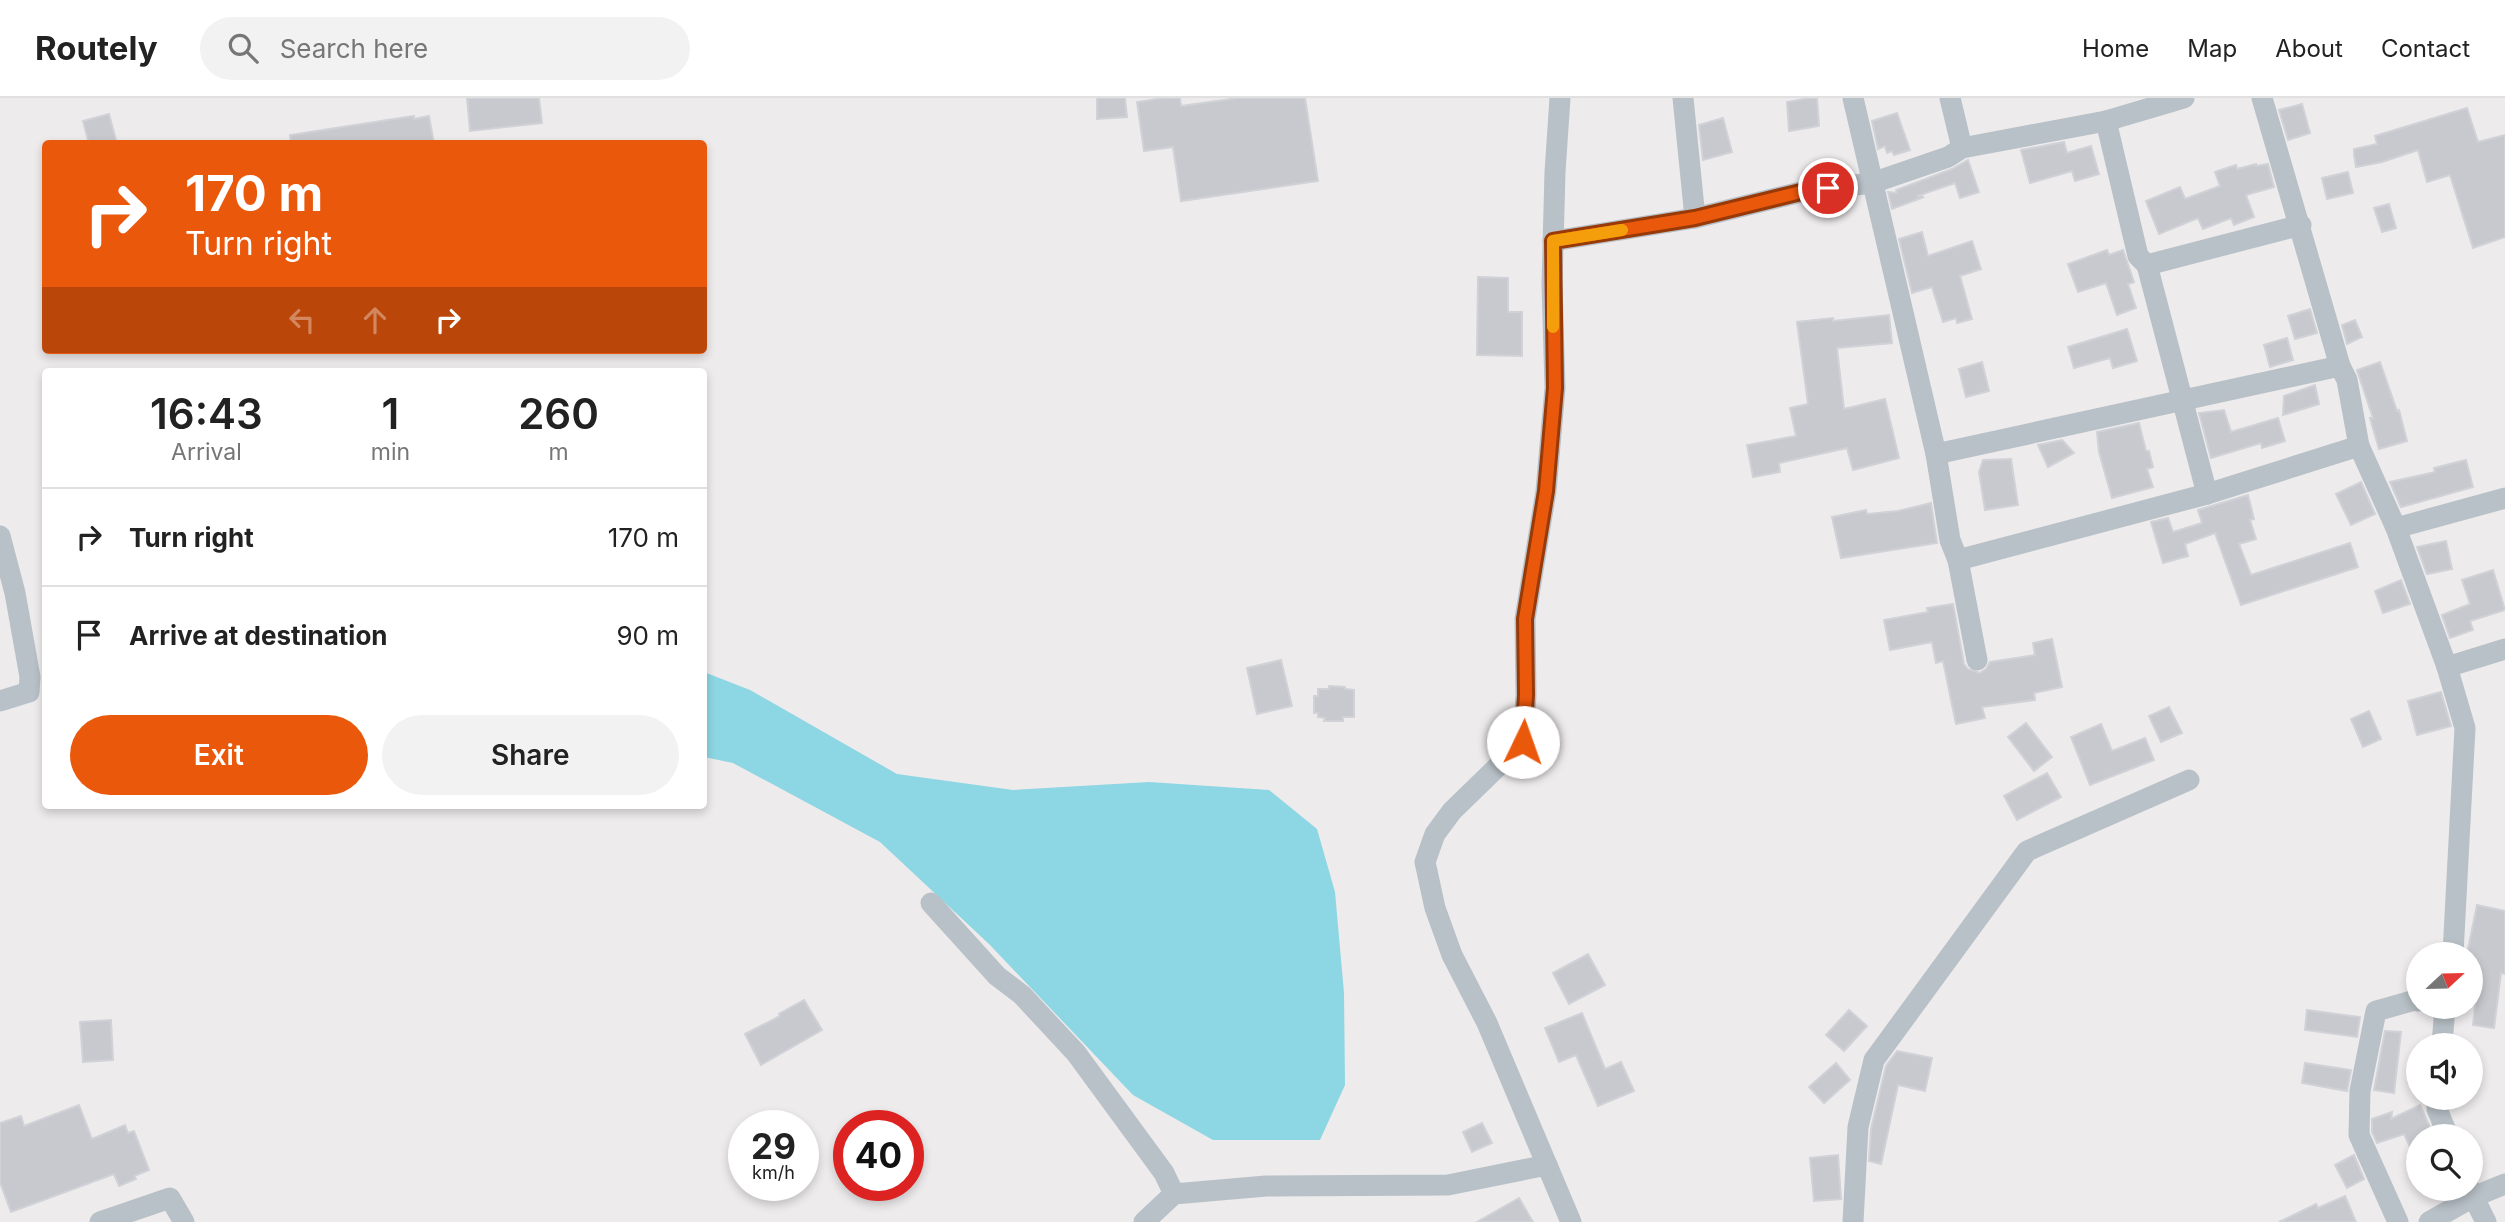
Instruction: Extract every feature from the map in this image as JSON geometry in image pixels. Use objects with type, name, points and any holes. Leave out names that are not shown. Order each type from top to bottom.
[{"type":"street","points":[[1560,98],[1553,241],[1555,388],[1546,491],[1525,619],[1526,695],[1523,742],[1452,811],[1435,834],[1425,862],[1435,908],[1452,955],[1487,1023],[1571,1222]]},
{"type":"street","points":[[1683,98],[1695,218]]},
{"type":"street","points":[[1853,98],[1936,454],[1950,540],[1958,561],[1977,660]]},
{"type":"street","points":[[1950,98],[1962,148]]},
{"type":"street","points":[[1553,241],[1695,218],[1805,191],[1872,183],[1948,157],[1962,148],[2106,121],[2184,98]]},
{"type":"street","points":[[2262,98],[2340,366],[2347,380],[2360,446],[2396,528],[2447,667],[2465,729],[2454,942]]},
{"type":"street","points":[[2106,121],[2138,256],[2147,265],[2207,494]]},
{"type":"street","points":[[2147,265],[2301,225]]},
{"type":"street","points":[[1936,454],[2340,366]]},
{"type":"street","points":[[1958,561],[2207,494],[2360,446]]},
{"type":"street","points":[[2396,528],[2505,498]]},
{"type":"street","points":[[0,536],[15,593],[30,677],[29,692],[0,701]]},
{"type":"street","points":[[2447,667],[2505,649]]},
{"type":"street","points":[[1853,1222],[1858,1128],[1874,1060],[2027,851],[2189,780]]},
{"type":"street","points":[[931,903],[996,976],[1022,995],[1076,1053],[1164,1173],[1174,1194]]},
{"type":"street","points":[[2398,1222],[2359,1135],[2360,1091],[2376,1011],[2406,1003]]},
{"type":"street","points":[[1144,1222],[1174,1194],[1266,1186],[1448,1185],[1547,1165]]},
{"type":"street","points":[[2483,1190],[2505,1184]]},
{"type":"street","points":[[100,1222],[170,1198],[184,1222]]},
{"type":"street","points":[[2429,1222],[2459,1201]]},
{"type":"street","points":[[2475,1201],[2486,1222]]},
{"type":"water","points":[[707,673],[750,690],[897,774],[1013,790],[1149,782],[1269,790],[1317,829],[1335,892],[1344,993],[1345,1085],[1320,1140],[1213,1140],[1133,1095],[989,944],[880,842],[733,763],[707,758]]},
{"type":"building","points":[[467,98],[539,98],[542,123],[470,131]]},
{"type":"building","points":[[1097,98],[1125,98],[1127,117],[1097,119]]},
{"type":"building","points":[[1180,98],[1181,106],[1238,98],[1305,98],[1318,181],[1181,201],[1173,147],[1144,151],[1137,102]]},
{"type":"building","points":[[1817,98],[1819,126],[1789,131],[1787,102]]},
{"type":"building","points":[[2302,104],[2310,133],[2288,140],[2279,110]]},
{"type":"building","points":[[2467,108],[2478,142],[2505,135],[2505,237],[2473,248],[2450,175],[2427,182],[2418,150],[2356,167],[2354,155],[2354,149],[2377,144],[2375,136]]},
{"type":"building","points":[[1897,113],[1910,150],[1894,155],[1892,151],[1887,153],[1885,146],[1878,149],[1872,121]]},
{"type":"building","points":[[109,114],[116,140],[88,140],[83,121]]},
{"type":"building","points":[[429,116],[433,140],[291,140],[290,135]]},
{"type":"building","points":[[1723,118],[1732,152],[1703,160],[1699,125]]},
{"type":"building","points":[[2064,142],[2067,153],[2091,146],[2099,174],[2075,181],[2072,171],[2030,183],[2021,150]]},
{"type":"building","points":[[1968,160],[1979,192],[1960,198],[1955,183],[1917,196],[1924,197],[1892,209],[1888,192],[1897,193],[1896,190],[1952,169]]},
{"type":"building","points":[[2268,164],[2274,187],[2246,195],[2254,217],[2234,225],[2231,218],[2203,229],[2198,218],[2159,234],[2146,201],[2180,187],[2185,199],[2220,186],[2215,172],[2236,165],[2237,169]]},
{"type":"building","points":[[2348,172],[2353,193],[2327,199],[2322,178]]},
{"type":"building","points":[[2389,204],[2396,228],[2382,232],[2374,208]]},
{"type":"building","points":[[1922,232],[1928,256],[1972,241],[1981,269],[1960,276],[1972,319],[1957,323],[1956,318],[1943,322],[1932,287],[1912,293],[1899,239]]},
{"type":"building","points":[[2107,250],[2109,255],[2123,250],[2134,282],[2128,284],[2136,308],[2117,315],[2106,283],[2078,292],[2068,264]]},
{"type":"building","points":[[1478,277],[1508,278],[1508,312],[1522,312],[1522,356],[1477,355]]},
{"type":"building","points":[[2310,309],[2317,333],[2295,339],[2288,316]]},
{"type":"building","points":[[1889,315],[1892,343],[1837,348],[1844,409],[1885,399],[1899,458],[1853,470],[1847,448],[1779,463],[1780,472],[1753,477],[1747,445],[1796,436],[1790,408],[1808,404],[1797,322]]},
{"type":"building","points":[[2355,320],[2362,337],[2347,344],[2342,325]]},
{"type":"building","points":[[2127,329],[2137,361],[2113,368],[2110,358],[2074,368],[2068,347]]},
{"type":"building","points":[[2287,338],[2293,360],[2270,367],[2264,345]]},
{"type":"building","points":[[1982,362],[1989,391],[1966,397],[1959,369]]},
{"type":"building","points":[[2380,362],[2397,411],[2399,410],[2407,441],[2379,449],[2370,418],[2373,418],[2357,370]]},
{"type":"building","points":[[2315,385],[2319,404],[2283,415],[2284,396]]},
{"type":"building","points":[[2224,410],[2231,432],[2278,418],[2285,441],[2262,448],[2261,443],[2211,458],[2199,413]]},
{"type":"building","points":[[2139,423],[2153,467],[2147,469],[2153,487],[2112,498],[2099,452],[2097,432]]},
{"type":"building","points":[[2062,440],[2074,453],[2048,467],[2038,445]]},
{"type":"building","points":[[2011,459],[2018,505],[1985,510],[1979,472],[1983,460]]},
{"type":"building","points":[[2466,460],[2473,487],[2401,507],[2390,482],[2435,472],[2434,468]]},
{"type":"building","points":[[2361,482],[2375,514],[2351,525],[2336,494]]},
{"type":"building","points":[[2248,495],[2254,519],[2250,520],[2256,539],[2239,544],[2251,575],[2350,543],[2358,567],[2241,605],[2215,533],[2185,544],[2188,556],[2163,563],[2151,522],[2168,518],[2173,532],[2202,523],[2198,510]]},
{"type":"building","points":[[1931,503],[1937,543],[1841,558],[1832,517],[1866,510],[1867,514],[1898,511]]},
{"type":"building","points":[[2446,541],[2452,569],[2427,574],[2417,547]]},
{"type":"building","points":[[2493,570],[2505,610],[2470,621],[2473,630],[2450,638],[2442,615],[2470,604],[2462,580]]},
{"type":"building","points":[[2401,580],[2410,604],[2383,613],[2375,591]]},
{"type":"building","points":[[1953,604],[1964,664],[1968,669],[1980,673],[1990,662],[2035,655],[2033,643],[2052,639],[2062,687],[2034,693],[2035,700],[1982,707],[1985,718],[1956,724],[1943,661],[1936,663],[1932,642],[1890,650],[1884,620],[1928,612],[1927,608]]},
{"type":"building","points":[[1281,660],[1292,706],[1257,714],[1247,668]]},
{"type":"building","points":[[1329,686],[1354,690],[1354,717],[1343,717],[1343,721],[1324,721],[1325,718],[1314,713],[1314,696],[1318,696],[1318,689],[1329,689]]},
{"type":"building","points":[[2441,692],[2451,726],[2417,735],[2408,701]]},
{"type":"building","points":[[2169,707],[2182,733],[2161,742],[2149,716]]},
{"type":"building","points":[[2369,711],[2381,739],[2363,747],[2351,719]]},
{"type":"building","points":[[2026,723],[2052,757],[2034,771],[2008,737]]},
{"type":"building","points":[[2101,724],[2112,751],[2145,738],[2154,760],[2090,785],[2071,737]]},
{"type":"building","points":[[2047,773],[2061,797],[2017,820],[2004,796]]},
{"type":"building","points":[[2477,905],[2505,911],[2505,974],[2501,973],[2494,1028],[2473,1025],[2474,1019],[2483,1019],[2483,942],[2469,942]]},
{"type":"building","points":[[1588,954],[1605,985],[1569,1004],[1553,973]]},
{"type":"building","points":[[804,1000],[822,1030],[761,1065],[745,1034]]},
{"type":"building","points":[[1849,1010],[1867,1026],[1844,1051],[1826,1035]]},
{"type":"building","points":[[2307,1010],[2360,1017],[2357,1037],[2305,1030]]},
{"type":"building","points":[[1582,1013],[1605,1069],[1621,1062],[1634,1091],[1598,1106],[1576,1055],[1559,1062],[1545,1028]]},
{"type":"building","points":[[111,1020],[113,1060],[83,1062],[80,1022]]},
{"type":"building","points":[[2385,1031],[2401,1032],[2394,1093],[2374,1090]]},
{"type":"building","points":[[1897,1051],[1932,1058],[1925,1091],[1898,1085],[1881,1164],[1869,1161],[1871,1129],[1886,1066]]},
{"type":"building","points":[[1836,1063],[1850,1080],[1824,1103],[1809,1087]]},
{"type":"building","points":[[2305,1063],[2351,1070],[2347,1091],[2302,1083]]},
{"type":"building","points":[[79,1105],[92,1139],[125,1125],[128,1133],[134,1131],[149,1170],[119,1186],[114,1174],[11,1212],[0,1182],[0,1123],[21,1116],[24,1126]]},
{"type":"building","points":[[2410,1110],[2422,1110],[2429,1124],[2406,1124],[2406,1138],[2404,1134],[2377,1143],[2372,1132],[2372,1119],[2392,1112],[2391,1119]]},
{"type":"building","points":[[1482,1123],[1492,1143],[1472,1152],[1463,1132]]},
{"type":"building","points":[[1838,1155],[1841,1199],[1814,1201],[1810,1158]]},
{"type":"building","points":[[2354,1155],[2364,1179],[2347,1188],[2335,1165]]},
{"type":"building","points":[[2345,1196],[2356,1222],[2279,1222],[2316,1204],[2318,1208]]},
{"type":"building","points":[[1519,1198],[1533,1222],[1477,1222]]},
{"type":"slow traffic","points":[[1553,327],[1553,241],[1622,230]]},
{"type":"route","points":[[1523,742],[1526,695],[1525,619],[1546,491],[1555,388],[1553,241],[1695,218],[1805,191],[1828,188]]}]
